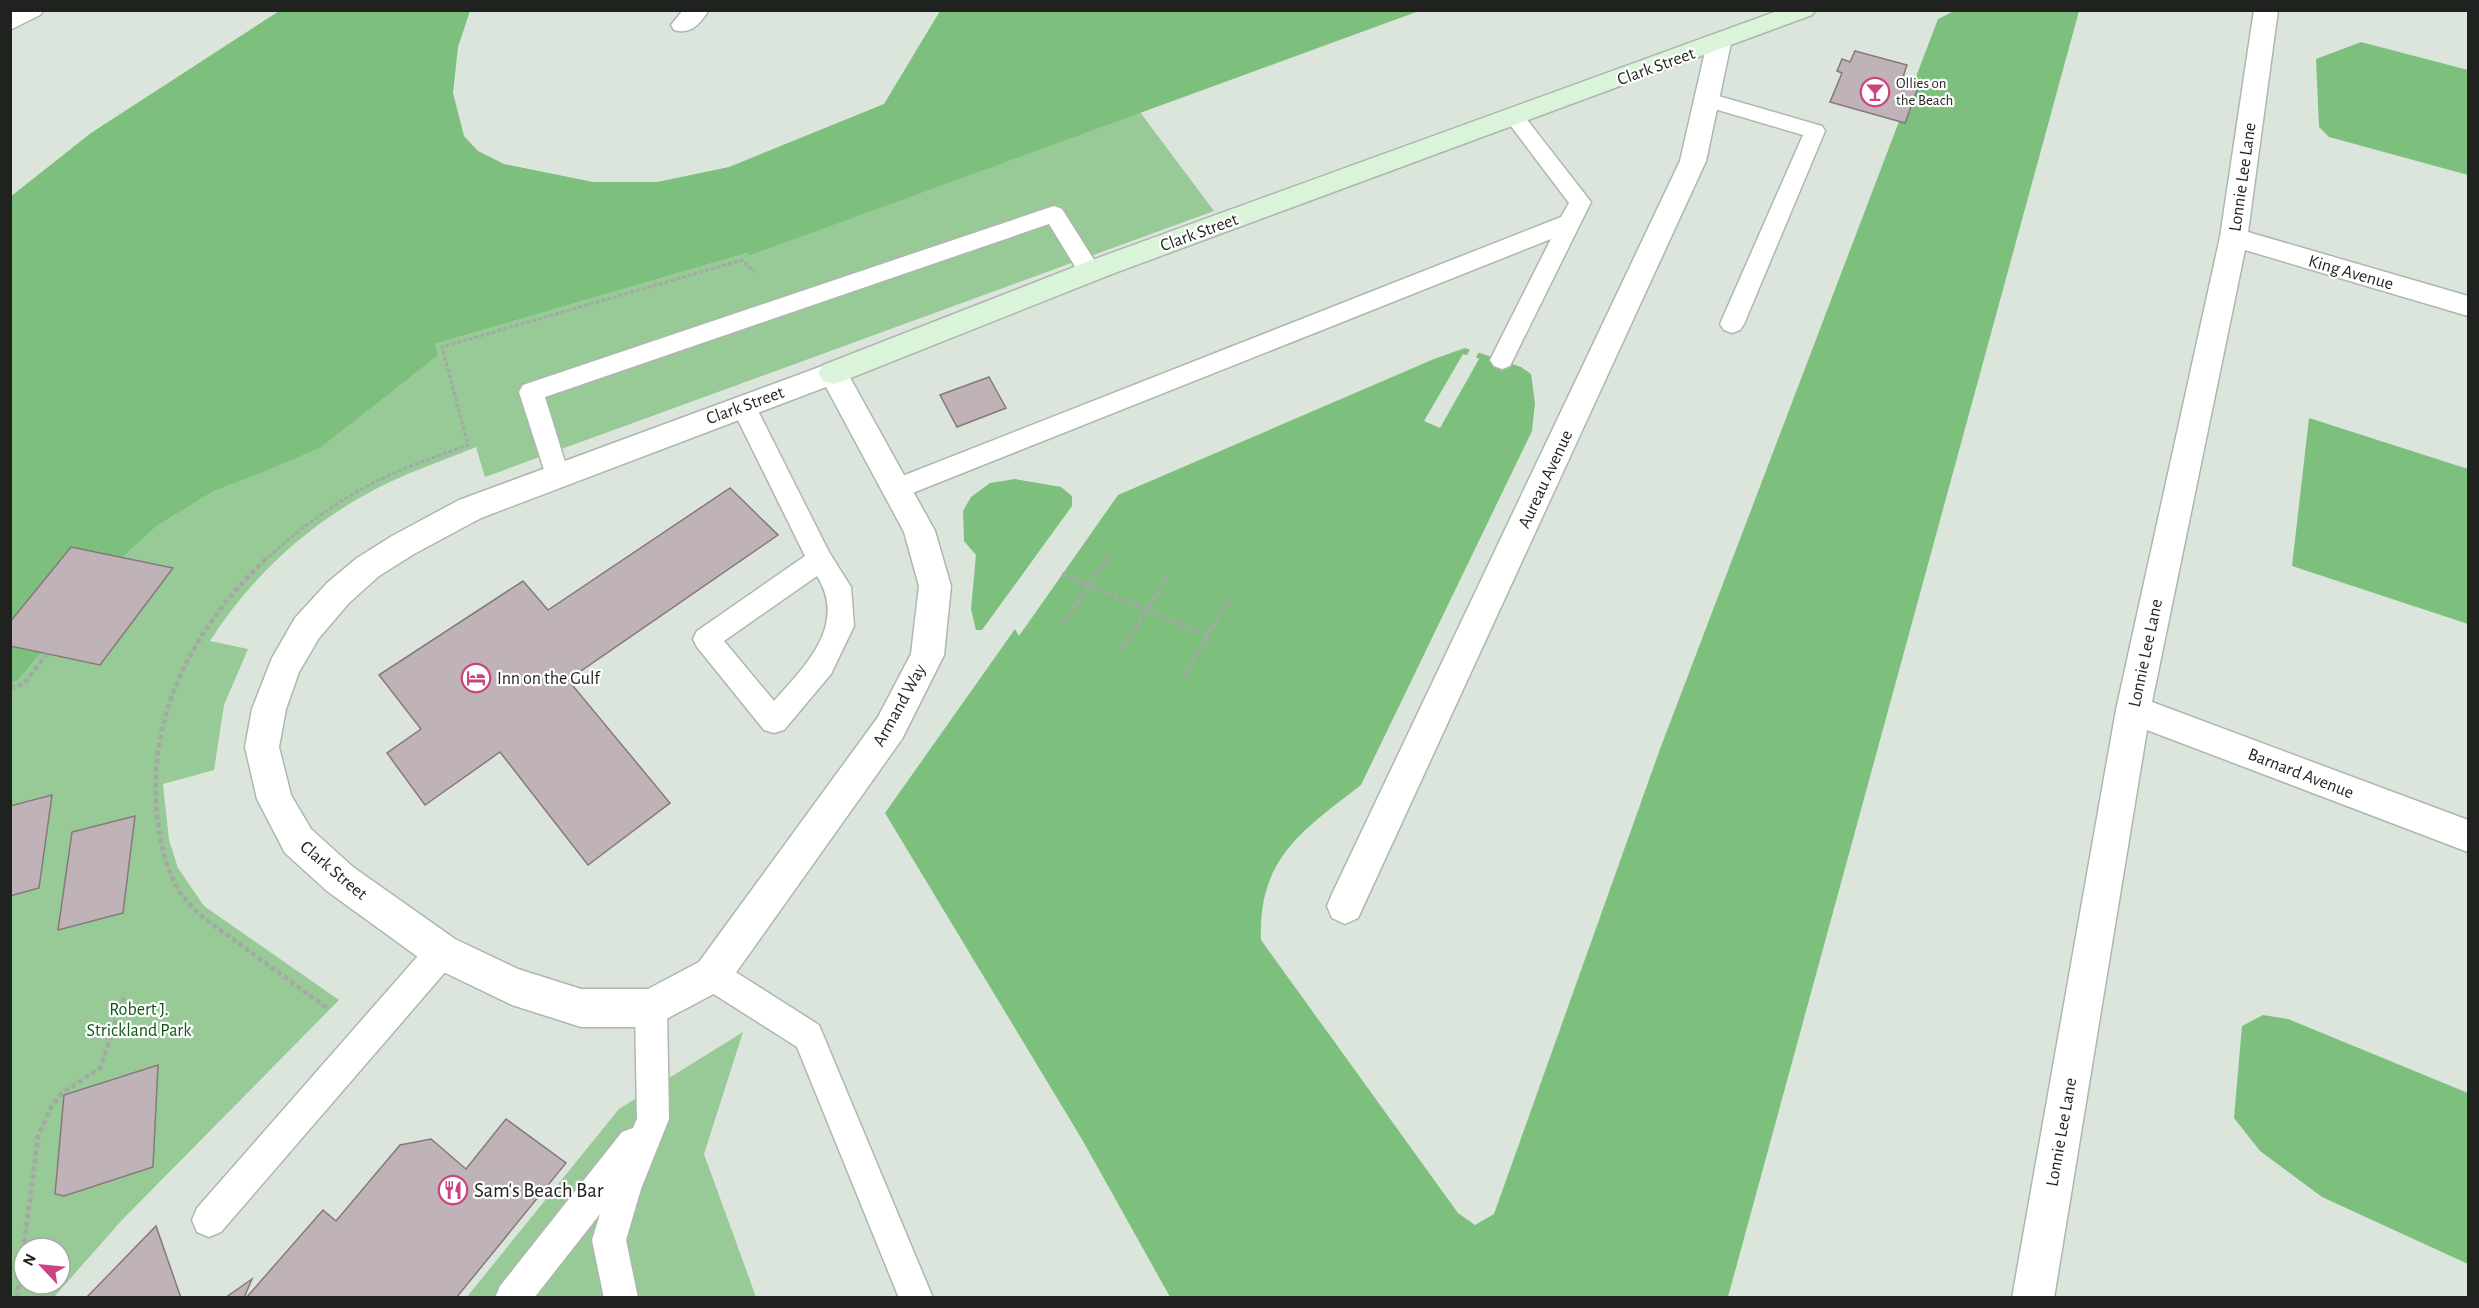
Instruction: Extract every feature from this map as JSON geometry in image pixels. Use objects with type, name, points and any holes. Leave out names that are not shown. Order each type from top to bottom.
[{"type":"street","points":[[10,23],[32,10]]},
{"type":"street","name":"Clark Street","points":[[651,1008],[581,1008],[512,986],[442,952],[340,879],[298,841],[275,799],[262,747],[269,709],[284,668],[307,628],[338,593],[368,567],[403,545],[470,509],[556,475],[833,373],[1090,272],[1804,10]]},
{"type":"street","name":"Lonnie Lee Lane","points":[[2033,1298],[2133,710],[2234,237],[2266,10]]},
{"type":"street","name":"Aureau Avenue","points":[[1345,906],[1693,161],[1719,43]]},
{"type":"street","name":"King Avenue","points":[[2234,237],[2469,306]]},
{"type":"street","name":"Armand Way","points":[[651,1008],[712,975],[890,728],[927,655],[934,586],[919,531],[833,373]]},
{"type":"street","name":"Barnard Avenue","points":[[2133,710],[2469,836]]},
{"type":"lane","points":[[1708,100],[1815,132],[1732,324]]},
{"type":"lane","points":[[1502,360],[1580,202],[1514,117]]},
{"type":"lane","points":[[556,475],[531,392],[1054,214],[1090,272]]},
{"type":"lane","points":[[896,489],[1569,223]]},
{"type":"lane","points":[[743,406],[820,560],[838,587],[841,626],[821,666],[774,721],[706,639],[820,560]]},
{"type":"lane","points":[[208,1220],[442,952]]},
{"type":"lane","points":[[712,975],[808,1036],[916,1298]]},
{"type":"lane","points":[[621,1298],[609,1240],[624,1189],[653,1119],[651,1008]]},
{"type":"lane","points":[[513,1298],[653,1119]]},
{"type":"path","points":[[1064,623],[1112,551]]},
{"type":"path","points":[[1062,574],[1207,635]]},
{"type":"path","points":[[1122,648],[1169,574]]},
{"type":"path","points":[[1184,676],[1230,598]]},
{"type":"path","points":[[10,688],[24,684],[47,654]]},
{"type":"path","points":[[17,1298],[38,1137],[50,1109],[61,1094],[100,1068],[125,994]]},
{"type":"green space","name":"Robert J. Strickland Park","points":[[1140,112],[1214,211],[485,477],[476,447],[374,490],[326,520],[282,555],[243,596],[210,641],[248,649],[224,705],[214,770],[163,784],[169,840],[178,868],[204,906],[339,1000],[122,1220],[72,1277],[72,1236],[12,1236],[12,1296],[55,1296],[11,1298],[11,683],[18,680],[122,558],[157,526],[214,491],[320,448],[435,344],[747,253],[748,256]]},
{"type":"green space","points":[[743,1032],[704,1154],[756,1297],[466,1298],[619,1109]]},
{"type":"shaded area","points":[[279,11],[470,11],[458,47],[453,93],[464,136],[478,151],[504,164],[593,182],[657,182],[729,167],[884,104],[940,11],[1419,11],[748,256],[747,253],[435,344],[438,355],[320,448],[214,491],[157,526],[122,558],[18,680],[11,683],[10,197],[91,133]]},
{"type":"shaded area","points":[[1954,11],[2079,11],[1728,1297],[1170,1297],[1083,1141],[885,813],[1015,629],[1019,636],[1118,495],[1434,359],[1465,348],[1521,367],[1531,374],[1535,403],[1532,431],[1361,785],[1303,833],[1276,867],[1267,888],[1262,912],[1261,940],[1458,1213],[1475,1225],[1494,1214],[1660,749],[1938,19]]},
{"type":"shaded area","points":[[2361,42],[2468,70],[2468,175],[2329,137],[2319,127],[2316,59]]},
{"type":"shaded area","points":[[2309,418],[2468,469],[2468,624],[2292,566]]},
{"type":"shaded area","points":[[1015,479],[1061,487],[1072,496],[1072,506],[982,630],[976,630],[971,609],[976,555],[964,541],[963,511],[971,497],[990,483]]},
{"type":"shaded area","points":[[2263,1015],[2288,1019],[2468,1093],[2468,1264],[2322,1197],[2260,1151],[2234,1118],[2242,1026]]},
{"type":"pier","points":[[1471,347],[1480,350],[1476,357],[1479,359],[1440,428],[1424,421],[1463,354],[1467,355]]},
{"type":"building","name":"Ollies on the Beach","points":[[1855,51],[1907,65],[1903,77],[1920,82],[1905,123],[1830,102],[1842,73],[1837,71],[1842,59],[1850,62]]},
{"type":"building","points":[[989,377],[1006,408],[957,427],[940,395]]},
{"type":"building","name":"Inn on the Gulf","points":[[730,488],[778,535],[568,680],[670,803],[588,865],[500,752],[425,805],[387,753],[421,729],[379,675],[523,581],[548,610]]},
{"type":"building","points":[[71,547],[173,568],[100,665],[10,646],[10,622]]},
{"type":"building","points":[[52,795],[39,888],[10,896],[10,806]]},
{"type":"building","points":[[135,816],[123,913],[58,930],[72,832]]},
{"type":"building","points":[[158,1065],[153,1167],[64,1196],[55,1194],[64,1095]]},
{"type":"building","name":"Sam's Beach Bar","points":[[506,1119],[566,1163],[456,1298],[246,1298],[323,1210],[336,1221],[400,1145],[431,1139],[466,1169]]},
{"type":"building","points":[[156,1226],[181,1298],[86,1298]]},
{"type":"building","points":[[252,1279],[244,1298],[225,1298]]},
{"type":"place","name":"Ollies on the Beach","points":[[1875,92]]},
{"type":"place","name":"Inn on the Gulf","points":[[476,678]]},
{"type":"place","name":"Sam's Beach Bar","points":[[453,1190]]}]
